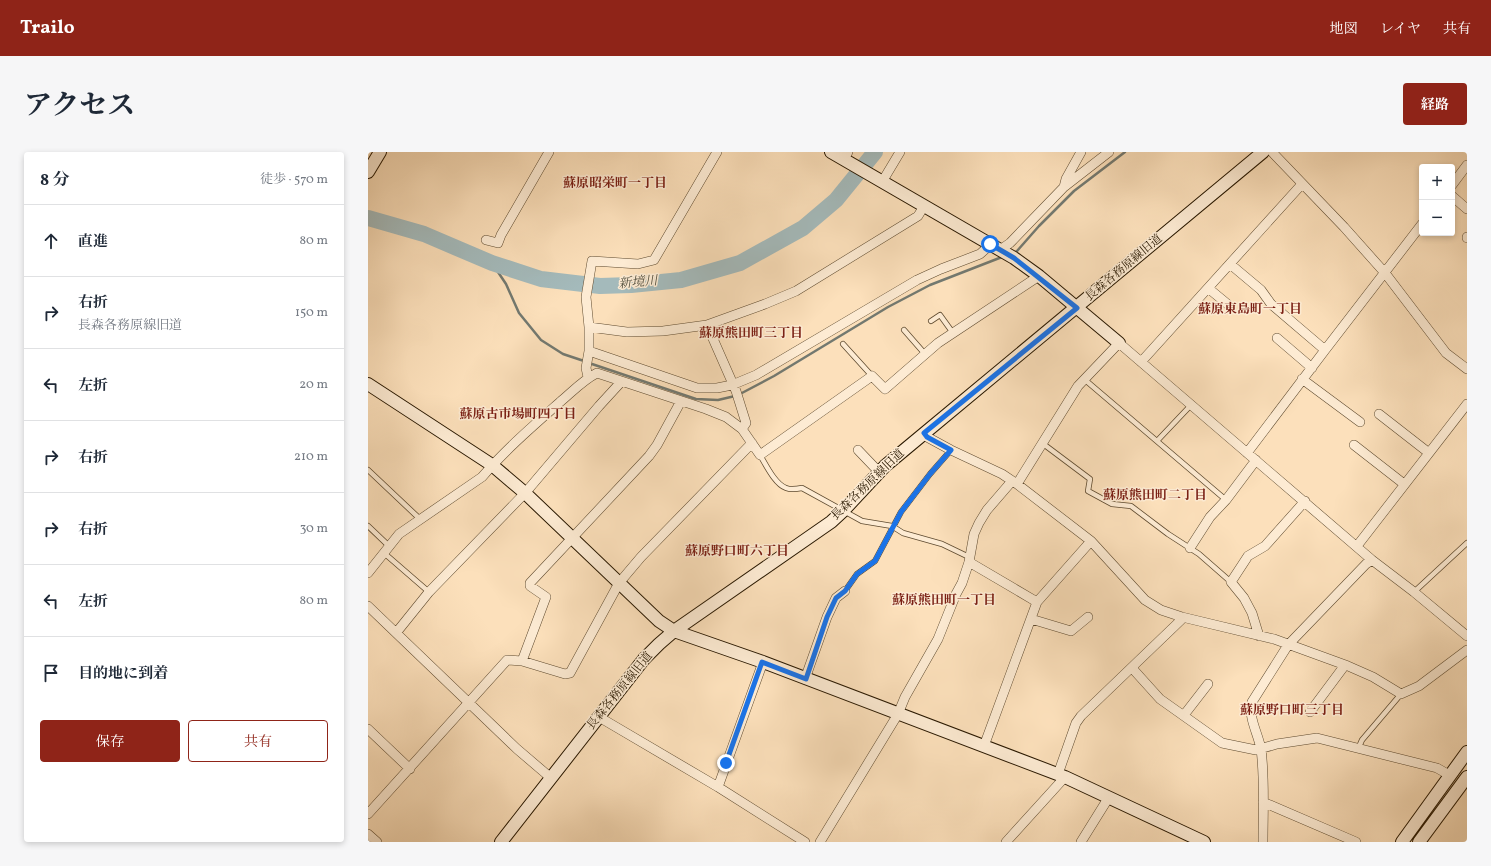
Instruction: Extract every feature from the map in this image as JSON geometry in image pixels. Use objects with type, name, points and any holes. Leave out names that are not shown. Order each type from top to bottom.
[{"type":"street","points":[[368,172],[380,152]]},
{"type":"street","points":[[486,240],[498,243],[501,235],[549,152]]},
{"type":"street","points":[[588,378],[586,368],[589,353],[589,327],[586,297],[590,265],[592,261],[638,264],[654,260],[717,152]]},
{"type":"street","points":[[831,152],[847,158],[878,180],[1014,258],[1039,276],[1192,404],[1372,560],[1414,592],[1467,636]]},
{"type":"street","points":[[878,180],[900,152]]},
{"type":"street","points":[[1064,187],[1066,179],[1081,152]]},
{"type":"street","points":[[589,353],[697,388],[734,388],[917,280],[941,269],[1010,243],[1064,187],[1109,152]]},
{"type":"street","name":"長森各務原線旧道","points":[[501,842],[644,659],[659,644],[674,631],[825,526],[844,510],[879,472],[924,433],[1077,308],[1263,152]]},
{"type":"street","points":[[1272,152],[1385,273],[1446,353],[1467,369]]},
{"type":"street","points":[[1455,181],[1467,165]]},
{"type":"street","points":[[1141,362],[1302,184]]},
{"type":"street","points":[[1455,199],[1467,209]]},
{"type":"street","points":[[589,327],[627,332],[663,331],[706,325],[765,304],[796,291],[918,216],[924,206]]},
{"type":"street","points":[[1247,453],[1302,379],[1419,228]]},
{"type":"street","points":[[1230,264],[1261,290],[1271,304],[1325,350]]},
{"type":"street","points":[[368,573],[399,534],[482,477],[492,465],[588,378],[596,373],[726,417],[742,429],[760,455],[872,376],[885,389],[938,343],[1039,276]]},
{"type":"street","points":[[1208,288],[1231,307]]},
{"type":"street","points":[[706,325],[739,402],[746,423],[742,429]]},
{"type":"street","points":[[1277,338],[1312,368]]},
{"type":"street","points":[[820,842],[898,714],[905,697],[938,639],[962,583],[978,523],[987,510],[1015,482],[1078,386],[1119,343]]},
{"type":"street","points":[[1302,379],[1360,422]]},
{"type":"street","points":[[396,633],[429,592],[525,493],[621,382]]},
{"type":"street","points":[[368,384],[492,465],[525,493],[571,539],[659,621],[674,631],[762,662],[1062,776],[1204,842]]},
{"type":"street","points":[[522,661],[546,597],[530,586],[530,583],[657,445],[681,401]]},
{"type":"street","points":[[1357,546],[1467,404]]},
{"type":"street","points":[[1379,414],[1429,453]]},
{"type":"street","points":[[924,433],[927,437],[951,450],[1002,474],[1015,482],[1091,541],[1145,600],[1161,610],[1182,617],[1274,639],[1373,677],[1401,694],[1419,686],[1467,650]]},
{"type":"street","points":[[368,814],[508,660],[522,661],[565,674],[570,673],[619,583],[641,558],[752,443]]},
{"type":"street","points":[[1354,445],[1404,484]]},
{"type":"street","points":[[858,450],[879,472]]},
{"type":"street","points":[[1190,548],[1210,517],[1226,500],[1256,460]]},
{"type":"street","points":[[1259,636],[1252,612],[1244,598],[1231,582],[1248,556],[1265,546],[1305,501]]},
{"type":"street","points":[[984,746],[1037,602],[1091,541]]},
{"type":"street","points":[[969,559],[1037,602]]},
{"type":"street","points":[[1263,842],[1264,802],[1261,749],[1250,710],[1252,702],[1288,645],[1366,564],[1372,560]]},
{"type":"street","points":[[806,679],[827,617],[836,598],[845,591]]},
{"type":"street","points":[[368,606],[517,749],[551,778]]},
{"type":"street","points":[[1031,619],[1071,631],[1088,617]]},
{"type":"street","points":[[1006,842],[1062,776],[1076,723],[1081,716],[1181,620],[1182,617]]},
{"type":"street","points":[[718,788],[762,662]]},
{"type":"street","points":[[1310,712],[1345,665]]},
{"type":"street","points":[[1132,668],[1160,699],[1222,743],[1256,750],[1277,744],[1317,738],[1437,768],[1451,776]]},
{"type":"street","points":[[1184,715],[1208,684]]},
{"type":"street","points":[[598,717],[718,788],[805,842]]},
{"type":"street","points":[[368,729],[410,769]]},
{"type":"street","points":[[1402,842],[1467,752]]},
{"type":"street","points":[[1419,842],[1465,783]]},
{"type":"street","points":[[1081,842],[1110,797]]},
{"type":"street","points":[[1264,802],[1356,842]]},
{"type":"street","points":[[368,834],[376,842]]},
{"type":"lane","points":[[931,321],[940,315],[954,333]]},
{"type":"lane","points":[[904,330],[925,354]]},
{"type":"lane","points":[[843,344],[872,376]]},
{"type":"lane","points":[[1084,379],[1226,500]]},
{"type":"lane","points":[[1157,441],[1192,404]]},
{"type":"lane","points":[[1042,443],[1090,478],[1088,491],[1112,504],[1132,506],[1168,534],[1199,554],[1231,582]]},
{"type":"lane","points":[[845,591],[857,574],[875,561],[892,526],[901,512],[930,474],[951,450]]},
{"type":"lane","points":[[760,455],[772,476],[785,488],[802,488],[862,521],[892,526],[903,533],[942,544],[969,559]]},
{"type":"lane","points":[[368,470],[420,519]]},
{"type":"lane","points":[[368,526],[386,549],[429,592]]},
{"type":"lane","points":[[1414,592],[1467,543]]},
{"type":"lane","points":[[1358,749],[1362,740],[1401,694]]},
{"type":"waterway","name":"新境川","points":[[368,218],[424,234],[492,263],[541,279],[600,286],[631,285],[681,280],[740,263],[803,228],[836,200],[875,152]]},
{"type":"waterway","points":[[1013,253],[1017,251],[1039,226],[1074,191],[1125,152]]},
{"type":"waterway","points":[[740,394],[774,376],[888,307],[930,285],[1002,257]]},
{"type":"waterway","points":[[492,263],[506,284],[519,313],[541,340],[563,354],[584,361]]},
{"type":"waterway","points":[[589,363],[696,399],[718,400],[735,396]]},
{"type":"district","name":"蘇原昭栄町一丁目","points":[[615,184]]},
{"type":"district","name":"蘇原東島町一丁目","points":[[1250,310]]},
{"type":"district","name":"蘇原熊田町三丁目","points":[[751,334]]},
{"type":"district","name":"蘇原古市場町四丁目","points":[[518,415]]},
{"type":"district","name":"蘇原熊田町二丁目","points":[[1155,496]]},
{"type":"district","name":"蘇原野口町六丁目","points":[[737,552]]},
{"type":"district","name":"蘇原熊田町一丁目","points":[[944,601]]},
{"type":"district","name":"蘇原野口町三丁目","points":[[1292,711]]},
{"type":"route","points":[[726,763],[762,662],[806,679],[827,617],[836,598],[845,591],[857,574],[875,561],[892,526],[901,512],[930,474],[951,450],[927,437],[924,433],[1077,308],[1039,276],[1014,258],[990,244]]}]
